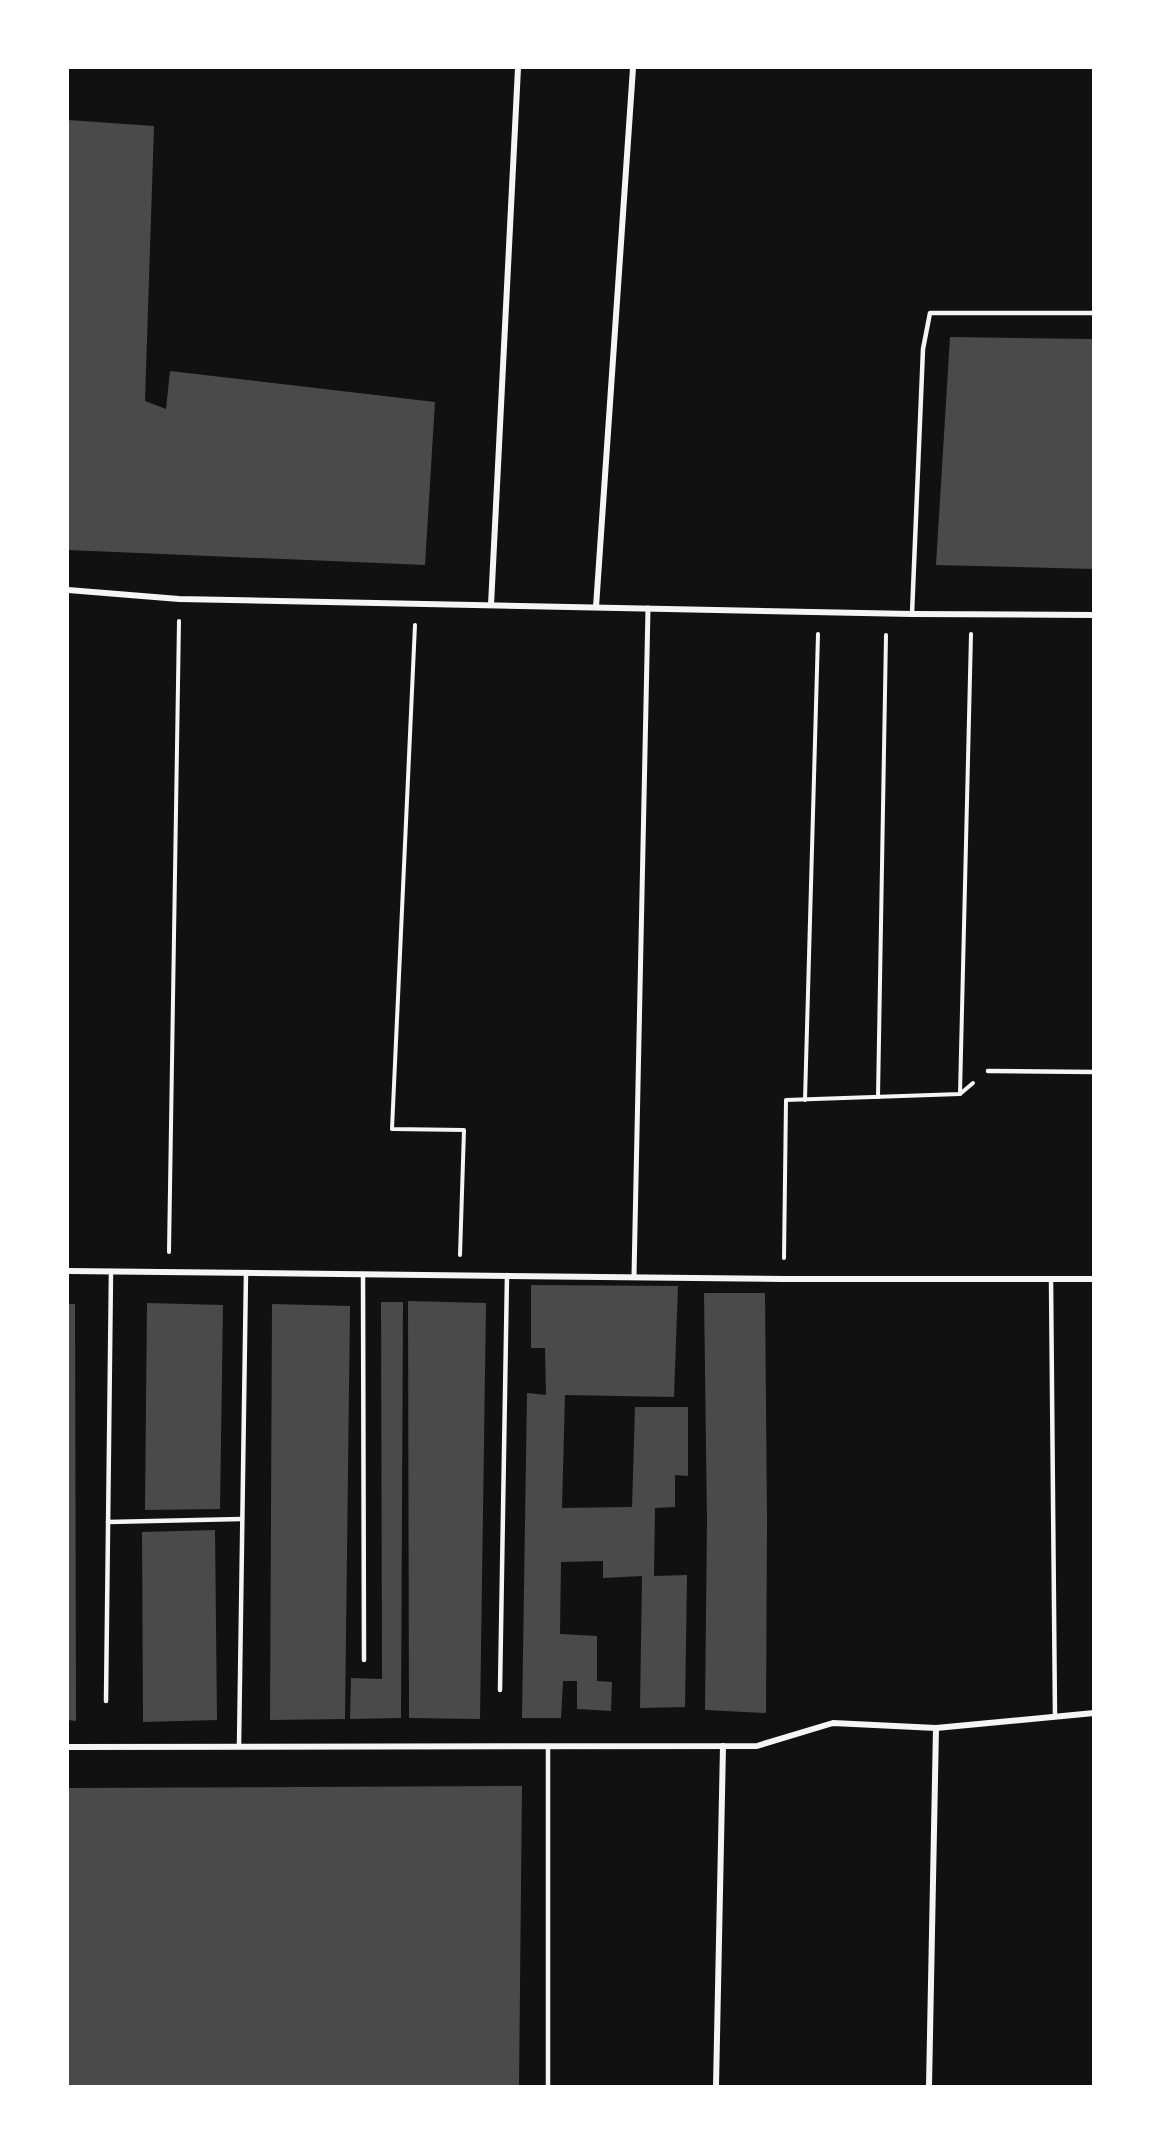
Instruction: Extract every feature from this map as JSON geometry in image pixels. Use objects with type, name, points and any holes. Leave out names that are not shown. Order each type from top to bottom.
[{"type":"street","points":[[491,605],[518,68]]},
{"type":"street","points":[[596,608],[633,68]]},
{"type":"street","points":[[68,590],[179,599],[912,614],[1094,615]]},
{"type":"street","points":[[634,1276],[648,608]]},
{"type":"street","points":[[68,1271],[1094,1280]]},
{"type":"street","points":[[68,1747],[757,1746],[833,1723],[936,1728],[1094,1713]]},
{"type":"street","points":[[929,2086],[936,1728]]},
{"type":"street","points":[[716,2086],[723,1746]]},
{"type":"lane","points":[[912,614],[923,349],[930,313],[1094,313]]},
{"type":"lane","points":[[987,1071],[1094,1072]]},
{"type":"lane","points":[[106,1701],[111,1271]]},
{"type":"lane","points":[[239,1746],[246,1272]]},
{"type":"lane","points":[[363,1274],[364,1660]]},
{"type":"lane","points":[[500,1690],[507,1275]]},
{"type":"lane","points":[[1051,1279],[1055,1716]]},
{"type":"lane","points":[[108,1522],[242,1519]]},
{"type":"lane","points":[[548,1746],[548,2086]]},
{"type":"path","points":[[168,1271],[179,599]]},
{"type":"path","points":[[416,604],[392,1129],[464,1130],[459,1275]]},
{"type":"path","points":[[805,1100],[818,612]]},
{"type":"path","points":[[878,1097],[887,613]]},
{"type":"path","points":[[960,1094],[972,615]]},
{"type":"path","points":[[784,1279],[786,1100],[960,1094],[987,1071]]},
{"type":"building","points":[[68,120],[154,126],[145,401],[166,409],[170,371],[435,402],[425,565],[68,550]]},
{"type":"building","points":[[950,337],[1094,339],[1094,569],[936,565]]},
{"type":"building","points":[[531,1285],[678,1286],[674,1397],[565,1395],[562,1508],[632,1507],[635,1407],[688,1407],[688,1476],[675,1475],[675,1507],[655,1508],[654,1576],[687,1575],[685,1707],[640,1708],[642,1576],[603,1578],[603,1561],[561,1562],[560,1634],[597,1636],[597,1681],[612,1682],[611,1711],[577,1709],[577,1681],[563,1681],[561,1718],[522,1718],[527,1393],[546,1395],[545,1348],[531,1348]]},
{"type":"building","points":[[704,1293],[765,1293],[766,1713],[705,1710],[707,1521]]},
{"type":"building","points":[[408,1301],[486,1303],[480,1719],[409,1718]]},
{"type":"building","points":[[381,1302],[403,1302],[401,1718],[350,1719],[351,1678],[382,1679]]},
{"type":"building","points":[[147,1303],[223,1305],[220,1509],[145,1510]]},
{"type":"building","points":[[68,1304],[75,1304],[76,1721],[68,1720]]},
{"type":"building","points":[[272,1304],[350,1306],[345,1719],[270,1720]]},
{"type":"building","points":[[215,1530],[217,1720],[143,1722],[142,1532]]},
{"type":"building","points":[[522,1786],[519,2086],[68,2086],[68,1788]]}]
